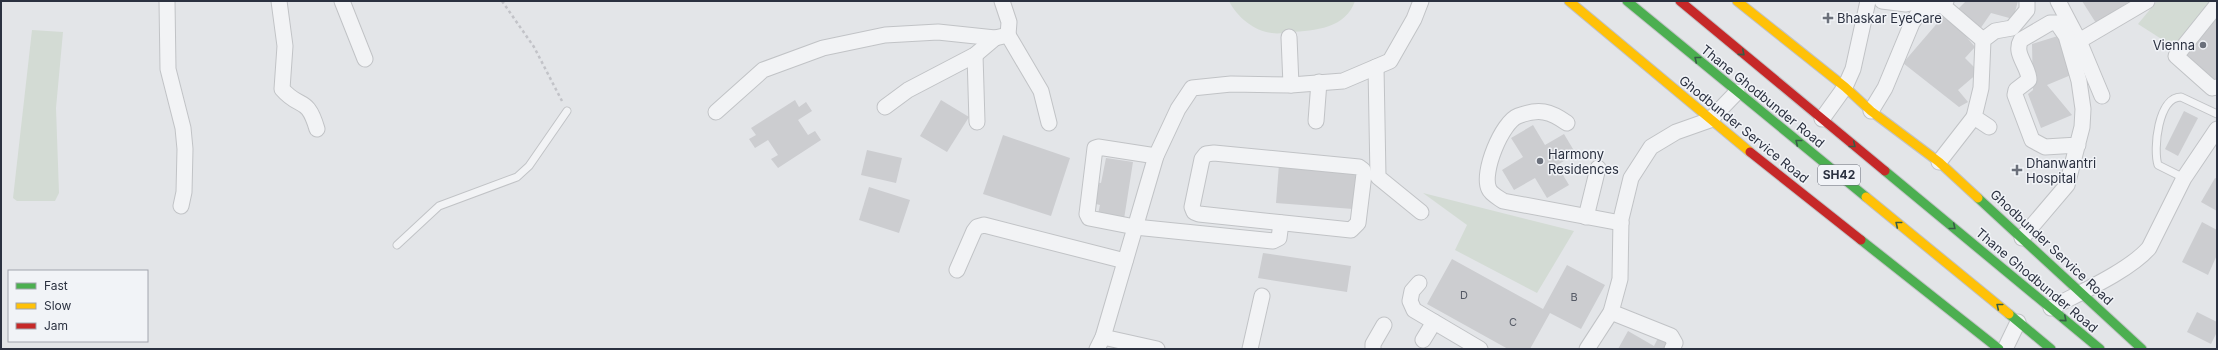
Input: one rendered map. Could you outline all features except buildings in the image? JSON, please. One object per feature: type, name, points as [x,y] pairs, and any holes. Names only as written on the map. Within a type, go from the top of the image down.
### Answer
[{"type":"street","points":[[166,1],[168,69],[183,128],[185,149],[184,192],[181,206]]},
{"type":"street","points":[[279,1],[285,46],[282,89],[288,96],[307,105],[313,113],[318,129]]},
{"type":"street","points":[[342,1],[365,59]]},
{"type":"street","points":[[885,107],[908,90],[975,55],[1002,37],[1010,22],[1002,1]]},
{"type":"street","points":[[1157,349],[1100,343],[1156,156],[1178,109],[1192,88],[1231,84],[1291,85],[1343,81],[1390,61],[1414,19],[1421,1]]},
{"type":"street","name":"Ghodbunder Service Road","points":[[1570,1],[1710,120],[1999,349]]},
{"type":"street","name":"Thane Ghodbunder Road","points":[[1627,1],[2051,349]]},
{"type":"street","name":"Thane Ghodbunder Road","points":[[1680,1],[2100,349]]},
{"type":"street","name":"Ghodbunder Service Road","points":[[1737,1],[1845,87],[1871,111],[1939,162],[2142,349]]},
{"type":"street","points":[[1822,119],[1845,87],[1853,68],[1868,1]]},
{"type":"street","points":[[1882,1],[1906,4],[1921,1]]},
{"type":"street","points":[[1939,162],[1974,117],[1981,88],[1983,40],[1995,30],[2012,28],[2027,10],[2027,1]]},
{"type":"street","points":[[2058,1],[2078,41],[2102,96]]},
{"type":"street","points":[[2078,41],[2147,1]]},
{"type":"street","points":[[1871,111],[1885,88],[1912,23],[1918,14],[1943,2],[1983,40]]},
{"type":"street","points":[[2217,5],[2176,56],[2212,88],[2217,87]]},
{"type":"street","points":[[2022,238],[2067,185],[2078,144],[2082,127],[2083,109],[2079,81],[2062,28],[2057,23],[2050,23],[2021,40],[2018,45],[2018,51],[2029,75],[2029,80],[2016,90],[2015,95],[2032,140],[2045,147],[2078,144]]},
{"type":"street","points":[[716,112],[763,70],[823,48],[885,35],[938,32],[1002,37],[1041,91],[1049,123]]},
{"type":"street","points":[[1290,37],[1291,85]]},
{"type":"street","points":[[975,55],[977,122]]},
{"type":"street","points":[[1376,67],[1378,177],[1421,212]]},
{"type":"street","points":[[1316,121],[1319,82]]},
{"type":"street","points":[[1586,349],[1611,312],[1620,279],[1621,223],[1631,178],[1651,147],[1676,132],[1710,120],[1737,92]]},
{"type":"street","points":[[1567,123],[1551,112],[1543,111],[1517,116],[1509,123],[1490,157],[1487,177],[1489,189],[1503,201],[1621,223]]},
{"type":"street","points":[[1974,117],[1989,127]]},
{"type":"street","points":[[2051,308],[2081,292],[2144,254],[2149,248],[2184,178],[2217,129]]},
{"type":"street","points":[[1156,156],[1098,147],[1093,152],[1087,214],[1089,218],[1135,227],[1273,241],[1279,238],[1281,223]]},
{"type":"street","points":[[1206,154],[1351,166],[1363,170],[1358,223],[1355,228],[1351,230],[1281,223],[1198,214],[1194,212],[1192,207],[1202,160],[1206,154]]},
{"type":"street","points":[[1586,217],[1598,168]]},
{"type":"street","points":[[957,270],[974,232],[978,227],[984,225],[1125,261]]},
{"type":"street","points":[[1419,283],[1412,291],[1410,301],[1414,310],[1480,349]]},
{"type":"street","points":[[1250,349],[1262,296]]},
{"type":"street","points":[[1611,312],[1671,336],[1675,343],[1672,349]]},
{"type":"street","points":[[1423,340],[1434,322]]},
{"type":"street","points":[[2005,349],[2018,322]]},
{"type":"street","points":[[1373,349],[1372,344],[1384,325]]},
{"type":"lane","points":[[2184,178],[2158,165],[2158,124],[2162,116],[2172,99],[2176,97],[2181,97],[2217,114]]},
{"type":"lane","points":[[397,245],[439,206],[517,177],[529,166],[567,111]]},
{"type":"path","points":[[502,1],[534,47],[567,111]]},
{"type":"shaded area","points":[[1229,1],[1355,1],[1351,10],[1345,17],[1328,26],[1309,31],[1276,33],[1265,32],[1241,18]]},
{"type":"shaded area","points":[[2157,1],[2215,1],[2177,49],[2138,24]]},
{"type":"shaded area","points":[[32,30],[63,32],[56,108],[59,193],[55,201],[17,201],[13,198]]},
{"type":"shaded area","points":[[1423,193],[1574,231],[1537,293],[1455,250],[1467,225]]},
{"type":"traffic: fast","points":[[1627,1],[1866,197]]},
{"type":"traffic: fast","points":[[1885,171],[2100,349]]},
{"type":"traffic: fast","points":[[1978,198],[2142,349]]},
{"type":"traffic: fast","points":[[1861,240],[1999,349]]},
{"type":"traffic: fast","points":[[2009,314],[2051,349]]},
{"type":"traffic: slow","points":[[1569,1],[1750,152]]},
{"type":"traffic: slow","points":[[1737,1],[1845,87],[1871,111],[1939,162],[1978,198]]},
{"type":"traffic: slow","points":[[1866,197],[2009,314]]},
{"type":"traffic: jam","points":[[1680,1],[1885,171]]},
{"type":"traffic: jam","points":[[1750,152],[1861,240]]},
{"type":"place","name":"Bhaskar EyeCare","points":[[1828,18]]},
{"type":"place","name":"Vienna","points":[[2203,45]]},
{"type":"place","name":"Harmony Residences","points":[[1540,161]]},
{"type":"place","name":"Dhanwantri Hospital","points":[[2017,170]]}]
